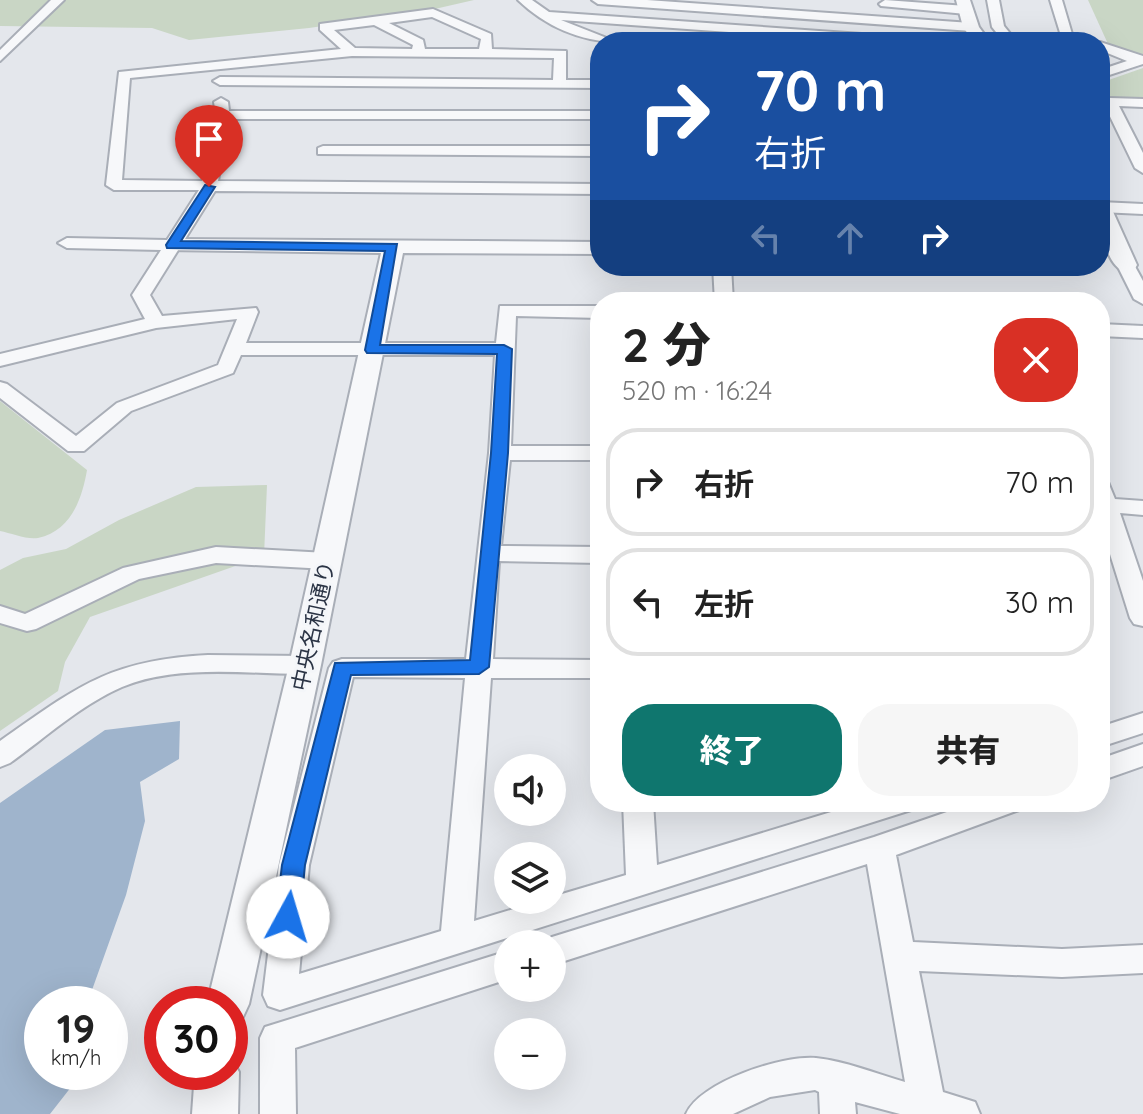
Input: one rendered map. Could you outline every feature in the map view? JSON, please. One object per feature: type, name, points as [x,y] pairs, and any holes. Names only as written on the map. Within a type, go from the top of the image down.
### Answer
[{"type":"street","points":[[0,57],[58,0]]},
{"type":"street","points":[[598,0],[754,6],[971,27]]},
{"type":"street","points":[[993,0],[998,27],[1002,32]]},
{"type":"street","points":[[1056,0],[1065,32]]},
{"type":"street","points":[[531,1],[564,27],[590,35]]},
{"type":"street","points":[[873,3],[965,5],[975,32]]},
{"type":"street","points":[[744,32],[754,6]]},
{"type":"street","points":[[352,52],[324,27],[433,13],[487,37],[485,53]]},
{"type":"street","points":[[546,15],[705,32]]},
{"type":"street","points":[[376,21],[419,43],[418,53]]},
{"type":"street","points":[[297,42],[303,55]]},
{"type":"street","points":[[1110,49],[1141,60]]},
{"type":"street","points":[[559,84],[561,54],[352,52],[124,75],[114,185],[209,187],[323,151],[590,116]]},
{"type":"street","points":[[1110,71],[1141,60]]},
{"type":"street","points":[[156,322],[141,295],[209,187],[223,115],[221,64]]},
{"type":"street","points":[[220,81],[590,84]]},
{"type":"street","points":[[323,151],[346,82]]},
{"type":"street","points":[[1143,103],[1110,102],[1143,168]]},
{"type":"street","points":[[223,115],[323,151],[590,188]]},
{"type":"street","points":[[323,151],[590,151]]},
{"type":"street","points":[[1110,207],[1143,209]]},
{"type":"street","points":[[1110,222],[1134,266],[1143,299]]},
{"type":"street","points":[[67,243],[590,248]]},
{"type":"street","name":"中央名和通り","points":[[232,986],[305,665],[393,247]]},
{"type":"street","points":[[1110,265],[1134,266]]},
{"type":"street","points":[[457,938],[488,553],[500,453],[507,310],[590,312]]},
{"type":"street","points":[[0,360],[156,322],[249,312],[226,369],[124,407],[76,446],[0,388]]},
{"type":"street","points":[[1110,330],[1143,332]]},
{"type":"street","points":[[234,349],[504,349]]},
{"type":"street","points":[[500,453],[590,453]]},
{"type":"street","points":[[1110,501],[1143,508]]},
{"type":"street","points":[[1110,522],[1143,618]]},
{"type":"street","points":[[488,553],[590,555]]},
{"type":"street","points":[[0,614],[27,623],[132,573],[216,555],[327,561]]},
{"type":"street","points":[[0,756],[95,691],[140,672],[166,667],[305,665]]},
{"type":"street","points":[[590,669],[342,668],[294,865],[280,995],[869,812]]},
{"type":"street","points":[[1110,734],[1143,723]]},
{"type":"street","points":[[1110,767],[1143,755]]},
{"type":"street","points":[[638,812],[642,882]]},
{"type":"street","points":[[566,947],[879,848],[981,812]]},
{"type":"street","points":[[879,848],[927,1103]]},
{"type":"street","points":[[899,956],[1062,963],[1143,959]]},
{"type":"street","points":[[278,1114],[277,1038],[494,969]]},
{"type":"street","points":[[704,1114],[724,1099],[769,1081],[815,1074],[837,1096],[927,1103],[962,1114]]},
{"type":"street","points":[[215,1114],[216,1090]]},
{"type":"green space","points":[[0,0],[474,0],[426,11],[309,28],[189,40],[152,28],[0,26]]},
{"type":"green space","points":[[1088,0],[1143,0],[1143,60],[1110,45],[1110,32],[1103,32]]},
{"type":"green space","points":[[1143,68],[1143,99],[1110,97],[1110,80]]},
{"type":"green space","points":[[0,401],[87,470],[82,492],[67,521],[38,538],[0,531]]},
{"type":"green space","points":[[267,485],[264,556],[90,617],[65,662],[58,691],[0,731],[0,570],[23,558],[66,549],[119,520],[196,487]]},
{"type":"water","points":[[180,721],[179,759],[140,782],[145,821],[126,895],[93,986],[24,986],[24,1090],[69,1090],[50,1114],[0,1114],[0,803],[105,730]]},
{"type":"route","points":[[209,187],[172,245],[393,247],[372,350],[504,349],[500,453],[479,667],[342,668],[294,865],[288,917]]}]
